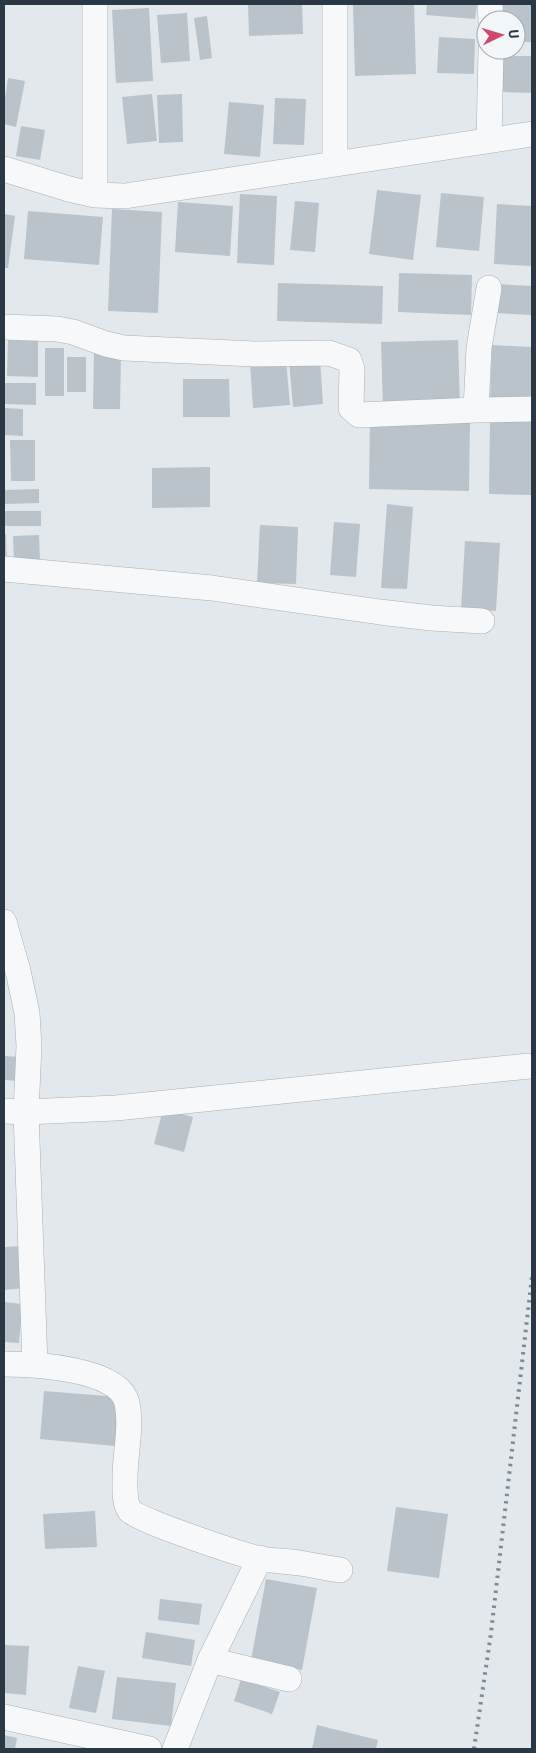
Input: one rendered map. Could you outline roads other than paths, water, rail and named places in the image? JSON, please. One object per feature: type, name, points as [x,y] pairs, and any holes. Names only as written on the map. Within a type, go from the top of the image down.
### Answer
[{"type":"street","points":[[95,4],[95,195]]},
{"type":"street","points":[[335,4],[335,163]]},
{"type":"street","points":[[489,140],[491,60]]},
{"type":"street","points":[[4,169],[52,185],[95,195],[125,196],[532,134]]},
{"type":"street","points":[[476,410],[478,348],[489,288]]},
{"type":"street","points":[[4,327],[56,329],[124,348],[248,354],[329,353],[349,360],[352,369],[351,408],[359,415],[532,409]]},
{"type":"street","points":[[4,569],[212,588],[380,612],[482,621]]},
{"type":"street","points":[[4,922],[18,971],[27,1013],[29,1046],[15,1112],[35,1364]]},
{"type":"street","points":[[15,1112],[116,1108],[529,1066]]},
{"type":"street","points":[[4,1364],[35,1364],[85,1372],[117,1386],[127,1401],[128,1432],[125,1489],[126,1505],[134,1515],[184,1534],[260,1558],[299,1562],[340,1570]]},
{"type":"street","points":[[175,1749],[210,1660],[260,1558]]},
{"type":"street","points":[[210,1660],[289,1679]]},
{"type":"street","points":[[4,1717],[148,1749]]},
{"type":"railway","points":[[474,1749],[491,1633],[532,1276]]}]
